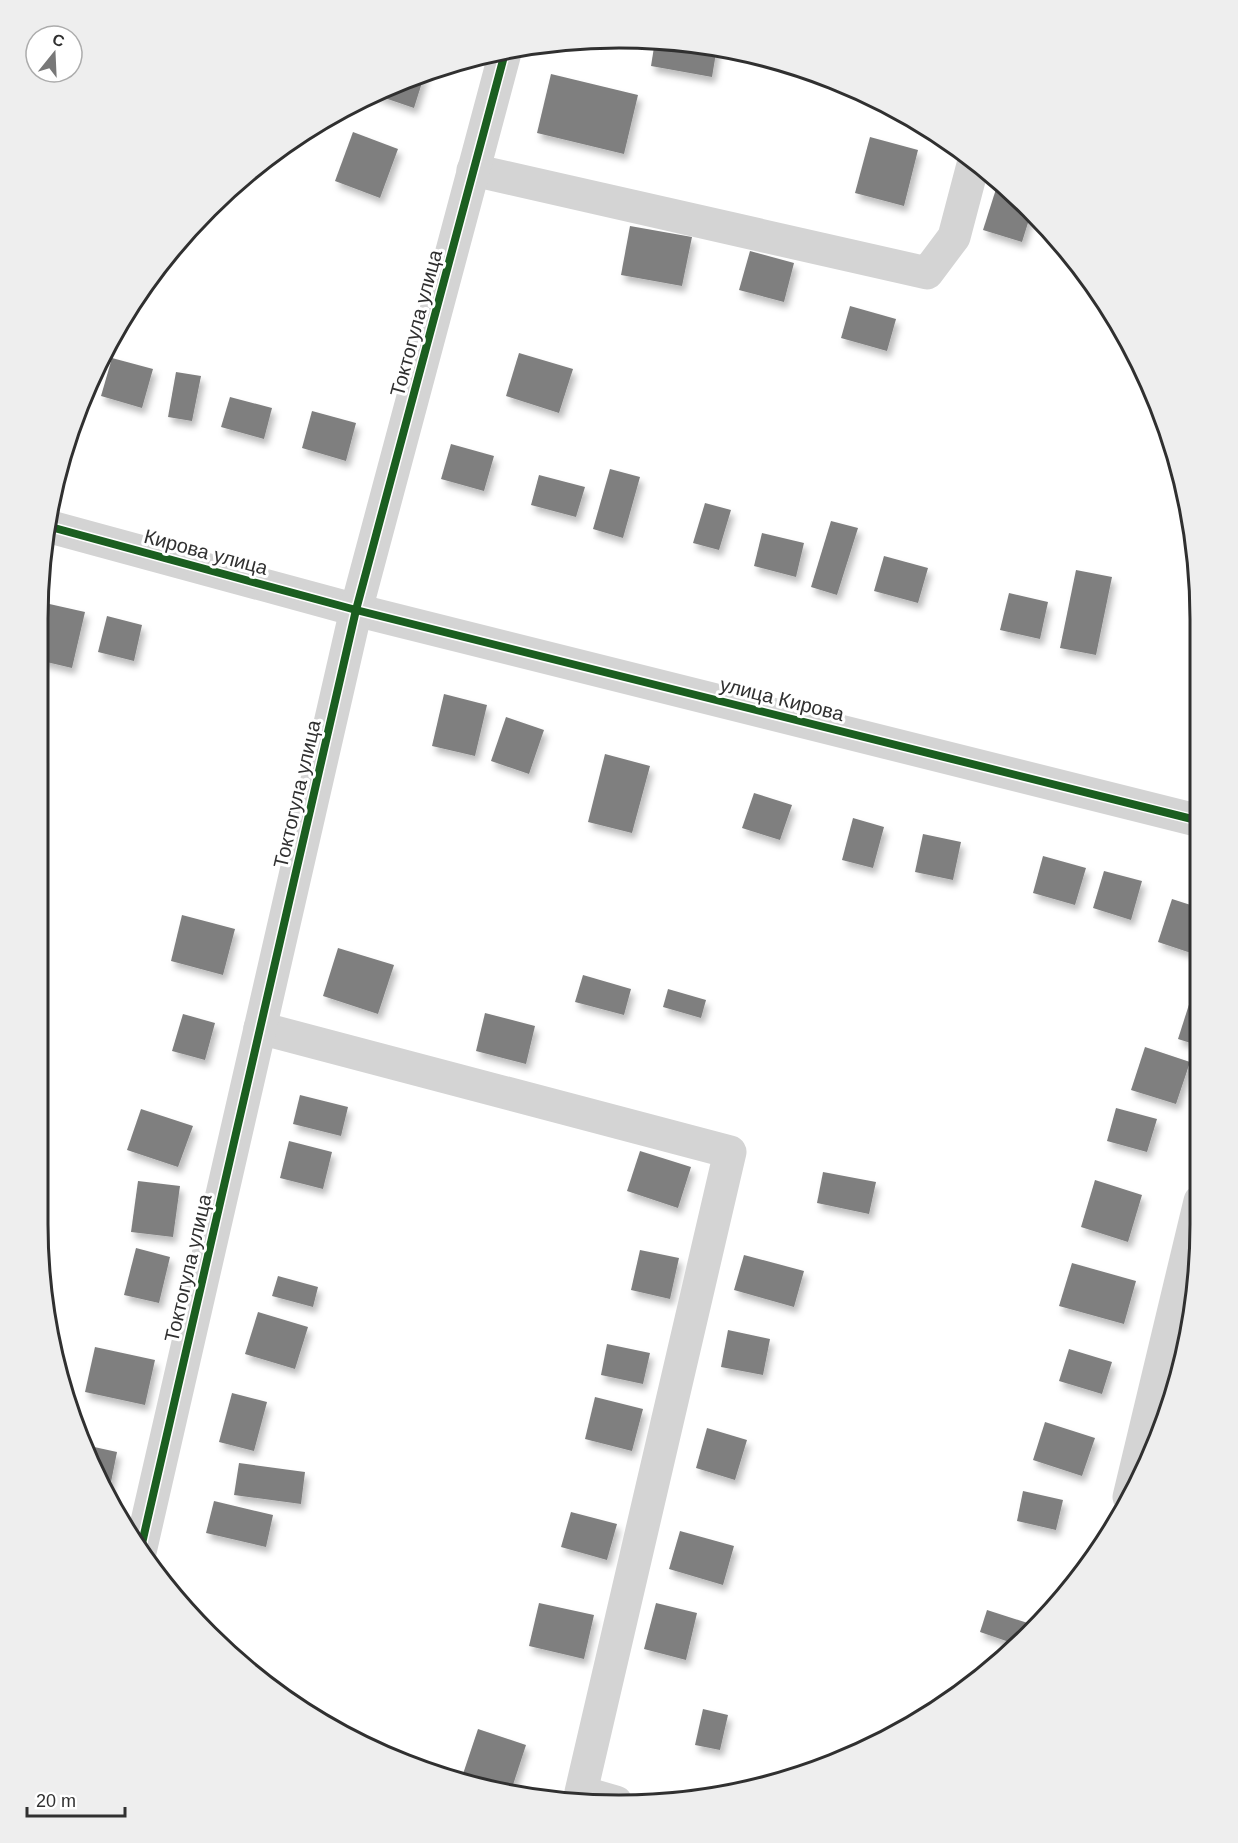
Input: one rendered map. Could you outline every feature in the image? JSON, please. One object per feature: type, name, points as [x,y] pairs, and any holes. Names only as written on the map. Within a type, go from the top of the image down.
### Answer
[{"type":"street","name":"Токтогула улица","points":[[143,1539],[356,610],[503,60]]},
{"type":"street","points":[[473,170],[927,273],[954,237],[972,170]]},
{"type":"street","name":"Кирова улица","points":[[56,528],[356,610]]},
{"type":"street","name":"улица Кирова","points":[[356,610],[1190,818]]},
{"type":"street","points":[[260,1028],[730,1152],[581,1792],[589,1794]]},
{"type":"street","points":[[1137,1465],[1189,1245]]},
{"type":"building","points":[[654,49],[715,57],[712,77],[651,66]]},
{"type":"building","points":[[551,74],[638,95],[624,154],[537,133]]},
{"type":"building","points":[[422,83],[414,108],[385,98]]},
{"type":"building","points":[[353,132],[398,149],[380,198],[335,181]]},
{"type":"building","points":[[870,137],[918,150],[904,206],[855,193]]},
{"type":"building","points":[[996,190],[1029,221],[1022,242],[983,230]]},
{"type":"building","points":[[630,226],[692,237],[682,286],[621,275]]},
{"type":"building","points":[[750,251],[794,263],[784,302],[739,290]]},
{"type":"building","points":[[850,306],[896,319],[887,351],[841,338]]},
{"type":"building","points":[[519,353],[573,369],[559,413],[506,396]]},
{"type":"building","points":[[112,358],[153,369],[142,408],[101,396]]},
{"type":"building","points":[[176,372],[201,376],[192,421],[168,417]]},
{"type":"building","points":[[230,397],[272,408],[264,439],[221,427]]},
{"type":"building","points":[[312,411],[356,423],[346,461],[302,448]]},
{"type":"building","points":[[451,444],[494,456],[484,491],[441,479]]},
{"type":"building","points":[[610,469],[640,477],[623,538],[593,529]]},
{"type":"building","points":[[539,475],[585,487],[576,517],[531,505]]},
{"type":"building","points":[[705,503],[731,510],[719,550],[693,543]]},
{"type":"building","points":[[831,521],[858,528],[837,595],[811,587]]},
{"type":"building","points":[[762,533],[804,543],[796,577],[754,566]]},
{"type":"building","points":[[884,556],[928,568],[918,603],[874,591]]},
{"type":"building","points":[[1076,570],[1112,577],[1096,655],[1060,648]]},
{"type":"building","points":[[1009,593],[1048,602],[1040,639],[1000,630]]},
{"type":"building","points":[[48,604],[85,612],[72,668],[48,662]]},
{"type":"building","points":[[107,616],[142,625],[134,661],[98,652]]},
{"type":"building","points":[[444,694],[487,705],[475,756],[432,746]]},
{"type":"building","points":[[506,717],[544,730],[529,774],[491,761]]},
{"type":"building","points":[[605,754],[650,766],[632,833],[588,822]]},
{"type":"building","points":[[754,793],[792,805],[780,840],[742,828]]},
{"type":"building","points":[[853,818],[884,827],[873,868],[842,860]]},
{"type":"building","points":[[923,834],[961,842],[953,880],[915,872]]},
{"type":"building","points":[[1043,856],[1086,868],[1075,905],[1033,893]]},
{"type":"building","points":[[1104,871],[1142,881],[1131,920],[1093,908]]},
{"type":"building","points":[[1172,899],[1190,905],[1190,953],[1158,942]]},
{"type":"building","points":[[182,915],[235,929],[223,975],[171,961]]},
{"type":"building","points":[[338,948],[394,965],[378,1014],[323,996]]},
{"type":"building","points":[[583,975],[631,989],[624,1015],[575,1002]]},
{"type":"building","points":[[668,989],[706,1000],[701,1018],[663,1007]]},
{"type":"building","points":[[1190,1001],[1190,1043],[1178,1039]]},
{"type":"building","points":[[485,1013],[535,1026],[526,1064],[476,1051]]},
{"type":"building","points":[[183,1014],[215,1023],[205,1060],[172,1051]]},
{"type":"building","points":[[1145,1047],[1190,1062],[1176,1104],[1131,1090]]},
{"type":"building","points":[[300,1095],[348,1107],[341,1136],[293,1124]]},
{"type":"building","points":[[1116,1108],[1157,1119],[1147,1152],[1107,1141]]},
{"type":"building","points":[[141,1109],[193,1126],[178,1167],[127,1150]]},
{"type":"building","points":[[289,1141],[332,1152],[323,1189],[280,1178]]},
{"type":"building","points":[[640,1151],[691,1167],[678,1208],[627,1191]]},
{"type":"building","points":[[823,1172],[876,1182],[869,1214],[817,1203]]},
{"type":"building","points":[[1095,1180],[1142,1195],[1128,1242],[1081,1227]]},
{"type":"building","points":[[138,1181],[180,1186],[173,1237],[131,1232]]},
{"type":"building","points":[[136,1248],[170,1257],[159,1303],[124,1295]]},
{"type":"building","points":[[640,1250],[679,1258],[670,1299],[631,1290]]},
{"type":"building","points":[[744,1255],[804,1271],[794,1307],[734,1290]]},
{"type":"building","points":[[1072,1263],[1136,1281],[1124,1324],[1059,1306]]},
{"type":"building","points":[[278,1276],[318,1287],[313,1307],[272,1296]]},
{"type":"building","points":[[258,1312],[308,1327],[295,1369],[245,1354]]},
{"type":"building","points":[[728,1330],[770,1339],[763,1375],[721,1367]]},
{"type":"building","points":[[607,1344],[650,1353],[643,1384],[601,1375]]},
{"type":"building","points":[[95,1347],[155,1360],[145,1405],[85,1392]]},
{"type":"building","points":[[1069,1349],[1112,1362],[1102,1394],[1059,1381]]},
{"type":"building","points":[[232,1393],[267,1402],[254,1451],[219,1442]]},
{"type":"building","points":[[595,1397],[643,1409],[632,1451],[585,1439]]},
{"type":"building","points":[[1045,1422],[1095,1438],[1082,1476],[1033,1460]]},
{"type":"building","points":[[707,1428],[747,1440],[735,1480],[696,1468]]},
{"type":"building","points":[[93,1447],[117,1452],[111,1484]]},
{"type":"building","points":[[239,1463],[305,1472],[301,1504],[234,1495]]},
{"type":"building","points":[[1023,1491],[1063,1500],[1056,1530],[1017,1521]]},
{"type":"building","points":[[214,1501],[273,1515],[266,1547],[206,1533]]},
{"type":"building","points":[[571,1512],[617,1524],[607,1560],[561,1547]]},
{"type":"building","points":[[680,1531],[734,1546],[723,1585],[669,1569]]},
{"type":"building","points":[[539,1603],[594,1615],[584,1659],[529,1646]]},
{"type":"building","points":[[656,1603],[697,1613],[686,1660],[644,1649]]},
{"type":"building","points":[[987,1610],[1028,1623],[1008,1642],[980,1632]]},
{"type":"building","points":[[703,1709],[728,1715],[720,1750],[695,1745]]},
{"type":"building","points":[[478,1729],[526,1745],[513,1785],[463,1774]]},
{"type":"cycle path","points":[[143,1539],[356,610],[503,60]]},
{"type":"cycle path","points":[[56,528],[356,610],[1190,818]]}]
